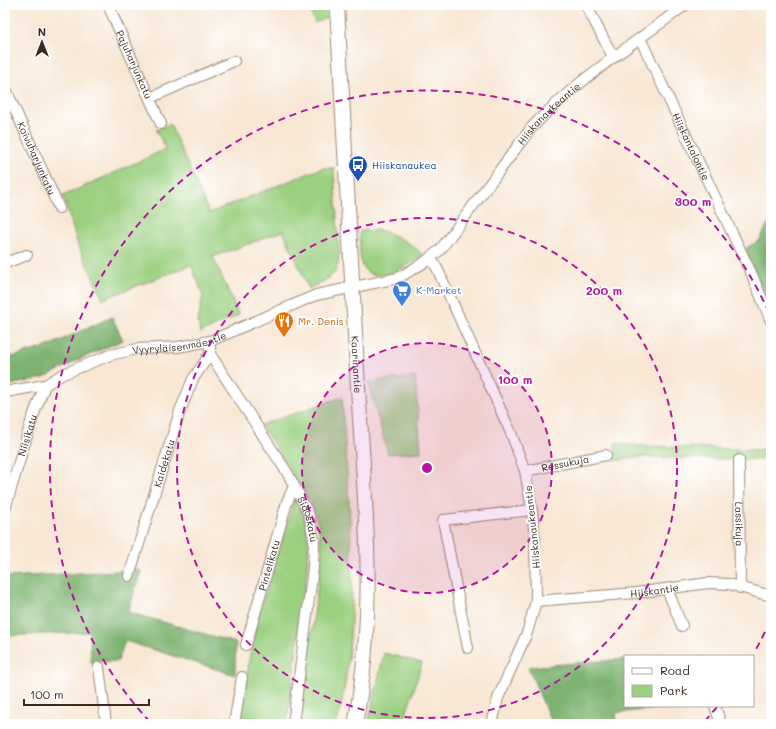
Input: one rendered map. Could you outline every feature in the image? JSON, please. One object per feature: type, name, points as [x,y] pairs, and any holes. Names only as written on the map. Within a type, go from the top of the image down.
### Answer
[{"type":"main road","name":"Kaarinantie","points":[[337,5],[367,526],[368,595],[364,669],[355,724]]},
{"type":"street","name":"Pajuharjunkatu","points":[[108,5],[161,124]]},
{"type":"street","points":[[586,5],[613,57]]},
{"type":"street","name":"Hiiskanaukeantie","points":[[353,288],[398,278],[425,262],[440,250],[532,127],[575,86],[685,5]]},
{"type":"street","name":"Hiiskantalontie","points":[[640,38],[752,275],[771,321]]},
{"type":"street","points":[[150,98],[234,61]]},
{"type":"street","name":"Koivuharjunkatu","points":[[5,87],[60,208]]},
{"type":"street","name":"Hiiskanaukeantie","points":[[440,250],[430,258],[437,268],[512,433],[525,471],[532,510],[535,539],[536,601],[527,633],[498,698],[492,724]]},
{"type":"street","points":[[5,263],[27,255]]},
{"type":"street","name":"Vyyryläisenmäentie","points":[[5,392],[44,385],[63,374],[110,355],[138,350],[178,347],[210,341],[316,295],[353,288]]},
{"type":"street","points":[[210,341],[210,354]]},
{"type":"street","name":"Sidoskatu","points":[[210,354],[288,474],[309,514],[312,527],[314,554],[293,724]]},
{"type":"street","name":"Kaidekatu","points":[[128,576],[180,411],[193,379],[210,354]]},
{"type":"street","name":"Niisikatu","points":[[5,509],[32,419],[44,385]]},
{"type":"street","name":"Ressukuja","points":[[525,471],[606,455]]},
{"type":"street","name":"Lassikuja","points":[[739,460],[740,588]]},
{"type":"street","name":"Pintelikatu","points":[[246,645],[287,502],[294,486]]},
{"type":"street","points":[[468,648],[443,520],[532,510]]},
{"type":"street","name":"Hiiskantie","points":[[536,601],[636,593],[718,583],[771,596]]},
{"type":"street","points":[[667,589],[682,626]]},
{"type":"street","points":[[99,667],[106,724]]},
{"type":"street","points":[[234,724],[242,678]]},
{"type":"street","points":[[715,707],[721,724]]},
{"type":"green space","points":[[308,5],[330,5],[331,16],[315,23]]},
{"type":"green space","points":[[170,124],[209,213],[322,168],[334,168],[339,261],[332,276],[309,289],[283,231],[213,257],[239,315],[200,333],[198,321],[203,295],[191,265],[103,299],[78,245],[63,196],[166,149],[156,130]]},
{"type":"green space","points":[[771,222],[771,309],[745,249],[760,240],[767,225]]},
{"type":"green space","points":[[378,230],[390,233],[407,242],[418,250],[422,256],[399,270],[389,273],[380,275],[372,274],[365,270],[361,262],[360,231]]},
{"type":"green space","points":[[112,317],[123,340],[82,358],[44,378],[5,386],[5,359],[46,347]]},
{"type":"green space","points":[[415,377],[421,452],[388,454],[368,382]]},
{"type":"green space","points":[[342,397],[352,561],[350,644],[345,684],[337,724],[300,724],[322,552],[318,524],[311,502],[261,425]]},
{"type":"green space","points":[[615,443],[642,446],[771,450],[771,460],[637,457],[615,461]]},
{"type":"green space","points":[[294,500],[299,505],[304,517],[309,542],[307,570],[287,724],[241,724],[249,657],[255,629]]},
{"type":"green space","points":[[126,566],[141,571],[128,612],[236,643],[235,675],[125,641],[118,661],[91,662],[90,632],[5,636],[5,577],[119,571]]},
{"type":"green space","points":[[384,653],[422,663],[403,724],[368,724]]},
{"type":"green space","points":[[624,659],[624,707],[673,707],[616,713],[617,724],[552,724],[528,667]]},
{"type":"place","name":"Hiiskanaukea","points":[[358,182]]},
{"type":"place","name":"K-Market","points":[[402,307]]},
{"type":"place","name":"Mr. Denis","points":[[284,338]]}]
